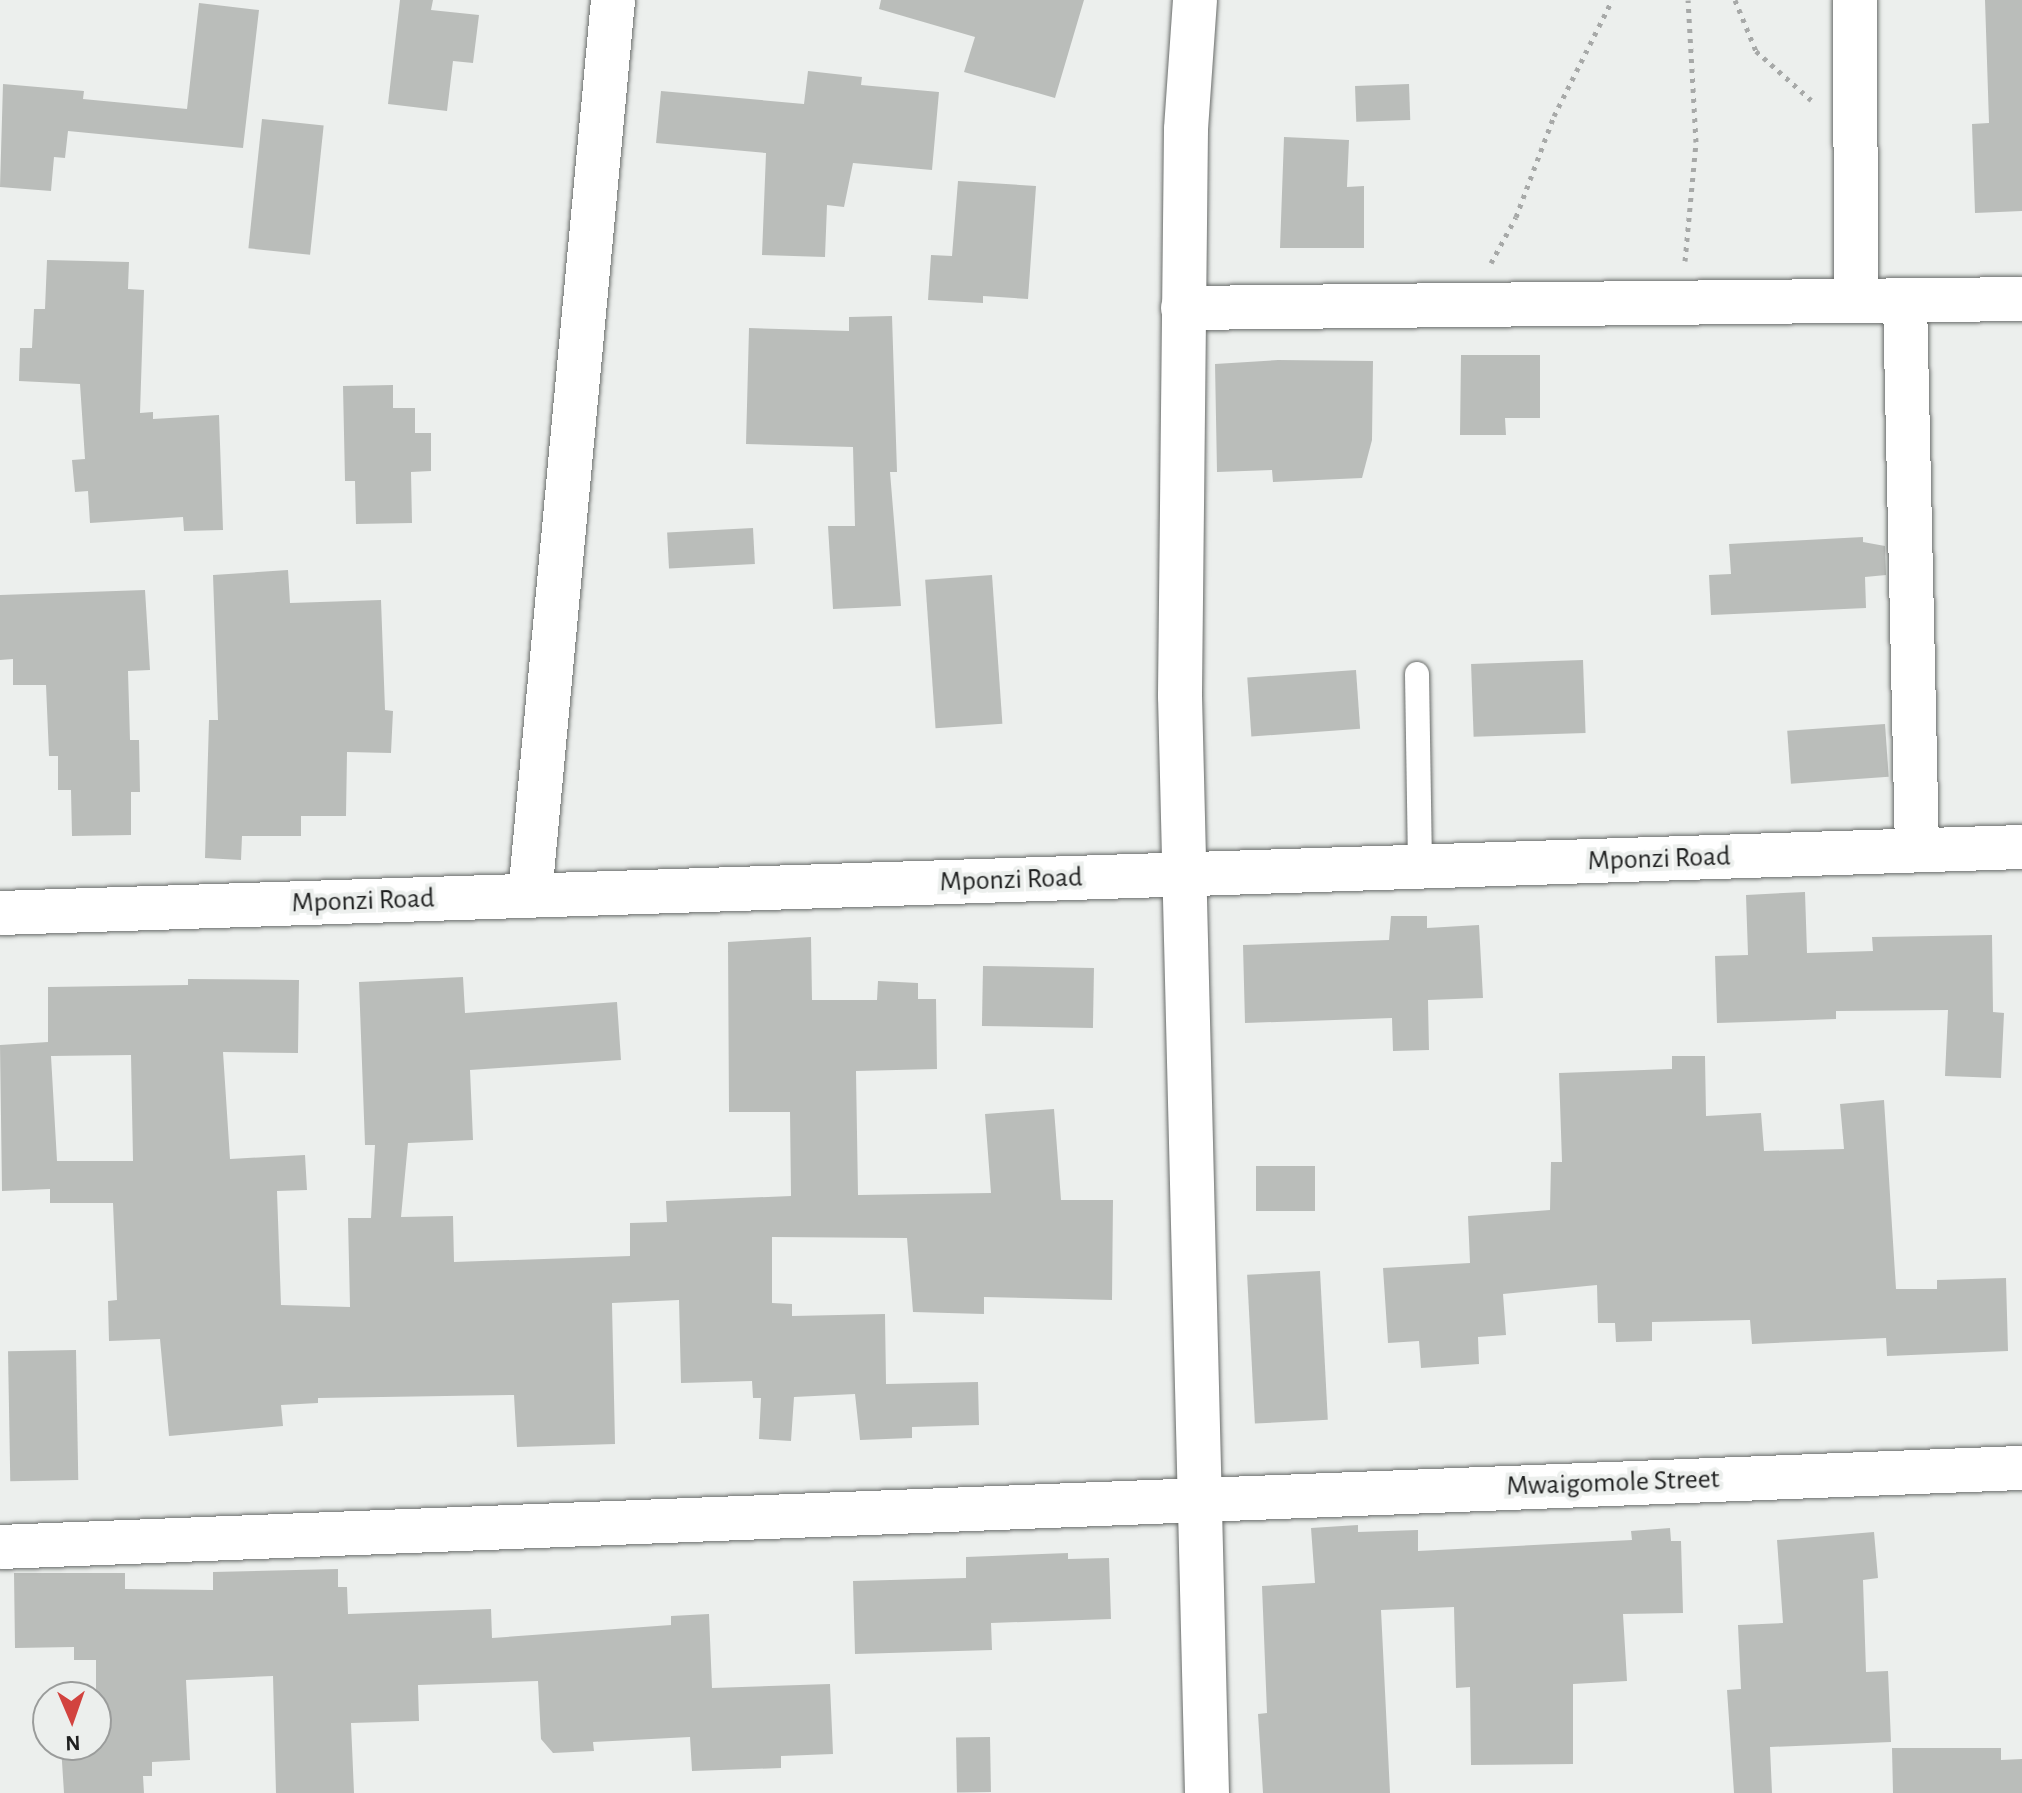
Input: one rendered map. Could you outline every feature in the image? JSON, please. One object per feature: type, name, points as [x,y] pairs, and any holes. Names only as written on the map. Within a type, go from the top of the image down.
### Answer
[{"type":"street","points":[[530,895],[613,0]]},
{"type":"street","points":[[1195,0],[1183,308],[1183,874],[1204,1499],[1207,1793]]},
{"type":"street","points":[[1855,0],[1856,300]]},
{"type":"street","points":[[1183,308],[2022,299]]},
{"type":"street","points":[[1905,300],[1917,850]]},
{"type":"street","name":"Mponzi Road","points":[[0,913],[2022,847]]},
{"type":"street","name":"Mwaigomole Street","points":[[0,1547],[2022,1468]]},
{"type":"lane","points":[[1417,674],[1420,866]]},
{"type":"path","points":[[1447,305],[1493,261],[1516,217],[1554,116],[1612,0]]},
{"type":"path","points":[[1685,302],[1686,234],[1696,142],[1688,0]]},
{"type":"path","points":[[1735,0],[1766,62],[1855,136]]},
{"type":"building","points":[[400,0],[433,0],[431,10],[479,15],[473,63],[453,61],[447,111],[388,104]]},
{"type":"building","points":[[881,0],[1084,0],[1055,98],[964,72],[975,37],[879,9]]},
{"type":"building","points":[[1985,0],[2022,0],[2022,211],[1975,213],[1972,124],[1989,123]]},
{"type":"building","points":[[199,3],[259,10],[243,148],[68,131],[65,158],[54,157],[51,191],[0,187],[3,84],[84,91],[83,99],[187,109]]},
{"type":"building","points":[[808,71],[862,77],[861,85],[939,92],[932,170],[853,163],[844,207],[827,205],[825,257],[762,255],[766,153],[656,143],[661,91],[804,104]]},
{"type":"building","points":[[1409,84],[1410,120],[1356,122],[1355,86]]},
{"type":"building","points":[[262,119],[324,125],[310,255],[248,248]]},
{"type":"building","points":[[1284,137],[1349,140],[1347,187],[1364,186],[1364,248],[1280,248]]},
{"type":"building","points":[[958,181],[1036,186],[1028,299],[983,296],[983,303],[928,300],[931,255],[952,256]]},
{"type":"building","points":[[47,260],[129,262],[128,289],[144,290],[140,413],[153,412],[153,419],[219,415],[223,530],[184,531],[183,517],[90,523],[88,491],[75,492],[72,460],[85,459],[80,384],[19,381],[20,348],[32,348],[34,309],[45,309]]},
{"type":"building","points":[[892,316],[897,472],[890,472],[901,606],[833,609],[828,526],[855,526],[853,447],[746,444],[749,328],[849,331],[849,317]]},
{"type":"building","points":[[1461,355],[1540,355],[1540,418],[1505,418],[1506,435],[1460,435]]},
{"type":"building","points":[[1278,360],[1373,361],[1372,440],[1362,478],[1273,482],[1272,470],[1217,472],[1215,364]]},
{"type":"building","points":[[393,385],[393,408],[415,408],[415,433],[431,433],[431,471],[411,472],[412,523],[356,524],[355,481],[345,481],[343,386]]},
{"type":"building","points":[[753,528],[755,564],[669,568],[667,533]]},
{"type":"building","points":[[1863,537],[1863,542],[1885,546],[1886,575],[1865,577],[1866,608],[1711,615],[1709,575],[1731,574],[1729,544]]},
{"type":"building","points":[[288,570],[290,603],[381,600],[385,710],[393,711],[391,753],[347,752],[346,816],[301,816],[301,836],[242,836],[241,860],[205,858],[209,720],[218,720],[213,575]]},
{"type":"building","points":[[992,575],[1002,724],[936,728],[925,580]]},
{"type":"building","points":[[145,590],[150,670],[128,671],[130,740],[139,740],[140,792],[131,792],[131,835],[72,836],[71,790],[58,790],[58,756],[49,756],[46,685],[13,685],[13,659],[0,660],[0,595]]},
{"type":"building","points":[[1583,660],[1586,733],[1474,737],[1471,664]]},
{"type":"building","points":[[1356,670],[1360,729],[1251,736],[1247,678]]},
{"type":"building","points":[[1885,724],[1889,777],[1791,784],[1787,731]]},
{"type":"building","points":[[1805,892],[1807,953],[1873,951],[1872,937],[1992,935],[1993,1012],[2004,1013],[2001,1078],[1945,1076],[1948,1010],[1836,1011],[1836,1019],[1717,1023],[1715,956],[1748,955],[1746,895]]},
{"type":"building","points":[[1391,916],[1427,916],[1427,928],[1479,925],[1483,998],[1428,1000],[1429,1050],[1393,1051],[1392,1018],[1245,1023],[1243,945],[1389,940]]},
{"type":"building","points":[[811,937],[812,1000],[877,1000],[878,981],[918,983],[918,999],[936,999],[937,1069],[856,1071],[858,1195],[991,1193],[985,1114],[1054,1109],[1061,1200],[1113,1200],[1112,1300],[984,1297],[984,1314],[913,1312],[907,1238],[772,1237],[772,1303],[792,1304],[792,1316],[885,1314],[886,1384],[978,1382],[979,1425],[912,1427],[912,1438],[860,1440],[855,1394],[794,1397],[791,1441],[759,1439],[761,1398],[753,1398],[752,1381],[681,1383],[679,1300],[612,1303],[615,1444],[517,1447],[514,1395],[318,1398],[318,1403],[281,1405],[283,1426],[169,1436],[160,1339],[109,1341],[108,1301],[117,1300],[113,1203],[50,1203],[50,1189],[2,1191],[0,1045],[48,1042],[48,987],[188,985],[188,979],[299,980],[298,1053],[223,1052],[230,1159],[305,1155],[307,1190],[277,1191],[281,1305],[350,1307],[348,1218],[371,1218],[375,1145],[365,1145],[359,982],[463,977],[465,1013],[617,1002],[621,1060],[470,1070],[473,1140],[408,1143],[401,1217],[453,1216],[454,1262],[630,1256],[630,1223],[667,1222],[666,1201],[791,1196],[790,1112],[729,1112],[728,942]],"holes":[[[131,1055],[133,1161],[57,1161],[51,1056]]]},
{"type":"building","points":[[983,966],[1094,968],[1093,1028],[982,1026]]},
{"type":"building","points":[[1672,1056],[1705,1056],[1706,1116],[1761,1113],[1764,1151],[1844,1149],[1840,1104],[1884,1100],[1896,1289],[1937,1289],[1937,1280],[2006,1278],[2008,1351],[1887,1356],[1886,1338],[1752,1344],[1750,1320],[1652,1322],[1652,1341],[1616,1342],[1615,1323],[1598,1323],[1597,1285],[1503,1294],[1506,1335],[1478,1337],[1479,1364],[1421,1368],[1419,1341],[1388,1343],[1383,1268],[1470,1263],[1468,1216],[1550,1210],[1551,1162],[1562,1162],[1559,1073],[1672,1069]]},
{"type":"building","points":[[1256,1166],[1315,1166],[1315,1211],[1256,1211]]},
{"type":"building","points":[[1320,1271],[1328,1420],[1255,1424],[1247,1275]]},
{"type":"building","points":[[76,1350],[78,1480],[10,1481],[8,1351]]},
{"type":"building","points":[[1358,1525],[1358,1532],[1418,1530],[1418,1551],[1632,1540],[1631,1531],[1670,1528],[1671,1541],[1681,1541],[1683,1613],[1623,1614],[1627,1681],[1573,1684],[1573,1764],[1471,1765],[1470,1687],[1456,1688],[1454,1607],[1381,1610],[1390,1793],[1263,1793],[1258,1714],[1267,1713],[1262,1586],[1315,1583],[1311,1528]]},
{"type":"building","points":[[1874,1532],[1878,1578],[1863,1580],[1866,1672],[1888,1671],[1891,1742],[1770,1747],[1772,1793],[1734,1793],[1727,1690],[1741,1689],[1738,1625],[1783,1623],[1777,1540]]},
{"type":"building","points":[[1068,1553],[1068,1559],[1109,1558],[1111,1619],[991,1623],[992,1650],[855,1654],[853,1581],[966,1578],[966,1557]]},
{"type":"building","points":[[338,1569],[338,1587],[347,1587],[348,1614],[491,1609],[492,1638],[671,1625],[671,1616],[709,1614],[712,1688],[830,1684],[833,1754],[781,1756],[781,1768],[692,1771],[690,1737],[593,1742],[594,1751],[553,1753],[541,1739],[538,1681],[418,1685],[419,1721],[351,1723],[354,1793],[276,1793],[273,1676],[186,1680],[190,1760],[152,1762],[152,1776],[143,1776],[144,1793],[64,1793],[62,1761],[112,1761],[112,1681],[96,1681],[96,1660],[74,1660],[74,1647],[15,1648],[14,1573],[125,1573],[125,1589],[213,1590],[213,1572]]},
{"type":"building","points":[[990,1737],[991,1792],[957,1793],[956,1738]]},
{"type":"building","points":[[1892,1748],[2001,1748],[2001,1760],[2022,1759],[2022,1793],[1893,1793]]}]
